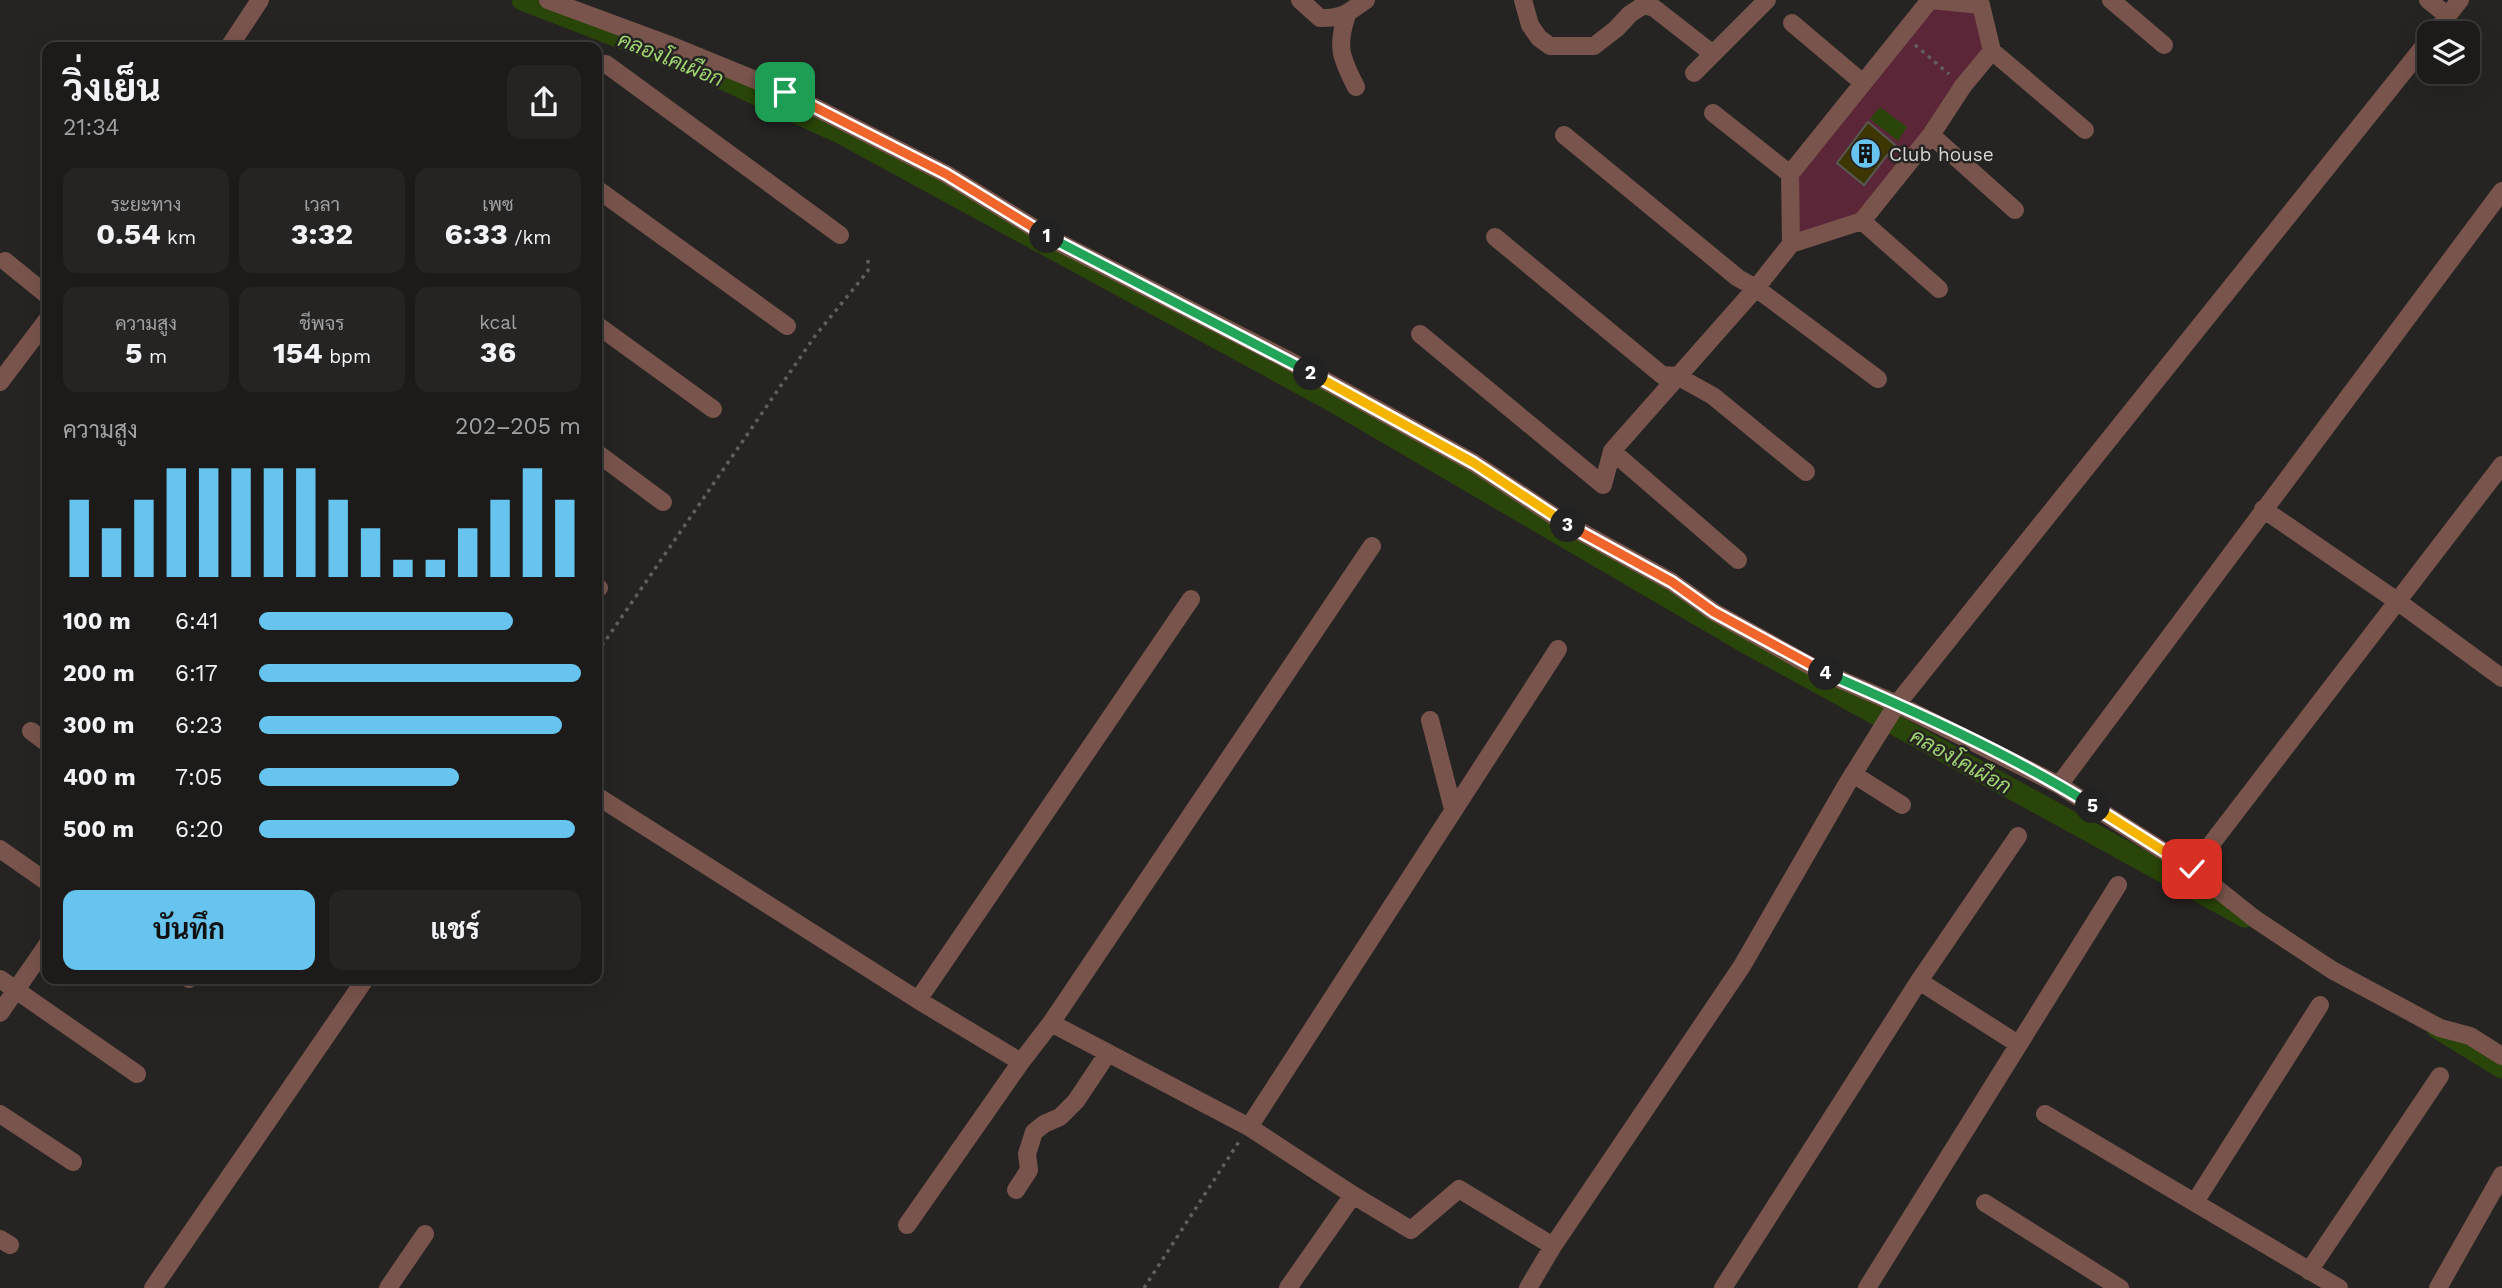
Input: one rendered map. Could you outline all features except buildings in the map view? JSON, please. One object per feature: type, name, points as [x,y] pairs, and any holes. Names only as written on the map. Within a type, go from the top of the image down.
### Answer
[{"type":"street","points":[[232,42],[260,0]]},
{"type":"street","points":[[548,0],[675,47],[785,92],[946,174],[1052,239],[1286,359],[1474,463],[1563,522],[1672,582],[1714,612],[1818,670],[2059,785],[2192,869],[2255,919],[2332,970],[2440,1028],[2470,1036],[2502,1056]]},
{"type":"street","points":[[1300,0],[1321,18],[1347,15],[1366,0]]},
{"type":"street","points":[[1523,0],[1530,25],[1539,38],[1550,46],[1594,46],[1616,29],[1630,13],[1644,5],[1654,8],[1713,54]]},
{"type":"street","points":[[1694,73],[1767,0]]},
{"type":"street","points":[[1791,244],[1790,174],[1930,0],[1983,2],[1992,51],[2085,130]]},
{"type":"street","points":[[2111,0],[2164,45]]},
{"type":"street","points":[[2428,0],[2448,16]]},
{"type":"street","points":[[2444,21],[2460,0]]},
{"type":"street","points":[[1347,15],[1341,32],[1340,50],[1356,87]]},
{"type":"street","points":[[1792,23],[1863,83]]},
{"type":"street","points":[[1420,334],[1603,485],[1612,451],[1756,288],[1791,244],[1862,221],[1931,135],[1963,86],[1992,51]]},
{"type":"street","points":[[1528,1288],[1553,1246],[1742,967],[1853,774],[1895,707],[2417,55]]},
{"type":"street","points":[[602,64],[606,64],[841,235]]},
{"type":"street","points":[[1713,113],[1790,174]]},
{"type":"street","points":[[1564,135],[1738,278],[1756,288],[1878,379]]},
{"type":"street","points":[[1931,135],[2015,210]]},
{"type":"street","points":[[2059,785],[2502,191]]},
{"type":"street","points":[[602,193],[787,326]]},
{"type":"street","points":[[1862,221],[1940,289]]},
{"type":"street","points":[[1495,237],[1662,375],[1677,376],[1713,396],[1806,472]]},
{"type":"street","points":[[5,261],[42,291]]},
{"type":"street","points":[[0,382],[42,327]]},
{"type":"street","points":[[602,329],[713,409]]},
{"type":"street","points":[[1612,451],[1738,560]]},
{"type":"street","points":[[602,457],[663,502]]},
{"type":"street","points":[[2192,869],[2502,464]]},
{"type":"street","points":[[2263,509],[2397,601],[2502,678]]},
{"type":"street","points":[[907,1225],[1051,1023],[1372,546]]},
{"type":"street","points":[[918,1000],[1191,599]]},
{"type":"street","points":[[1249,1127],[1558,649]]},
{"type":"street","points":[[1430,720],[1453,809]]},
{"type":"street","points":[[30,731],[42,739]]},
{"type":"street","points":[[1853,774],[1902,805]]},
{"type":"street","points":[[602,799],[918,1000],[1021,1062]]},
{"type":"street","points":[[1723,1288],[1919,981],[2018,836]]},
{"type":"street","points":[[0,849],[42,878]]},
{"type":"street","points":[[1867,1288],[2118,885]]},
{"type":"street","points":[[0,1013],[42,952]]},
{"type":"street","points":[[0,979],[137,1074]]},
{"type":"street","points":[[1919,981],[2018,1044]]},
{"type":"street","points":[[153,1288],[362,984]]},
{"type":"street","points":[[2195,1202],[2320,1005]]},
{"type":"street","points":[[1051,1023],[1249,1127],[1411,1230],[1458,1189],[1553,1246]]},
{"type":"street","points":[[1016,1190],[1029,1170],[1027,1154],[1034,1132],[1060,1117],[1076,1101],[1108,1053]]},
{"type":"street","points":[[2309,1271],[2440,1076]]},
{"type":"street","points":[[0,1114],[73,1162]]},
{"type":"street","points":[[2045,1114],[2339,1288]]},
{"type":"street","points":[[2438,1288],[2502,1175]]},
{"type":"street","points":[[1288,1288],[1353,1195]]},
{"type":"street","points":[[1985,1203],[2120,1288]]},
{"type":"street","points":[[388,1288],[425,1234]]},
{"type":"path","points":[[1902,34],[1963,86]]},
{"type":"path","points":[[602,646],[815,336],[868,271],[868,260]]},
{"type":"path","points":[[1144,1288],[1249,1127]]},
{"type":"shaded area","points":[[1930,0],[1981,5],[1992,51],[1862,221],[1791,244],[1790,174]]},
{"type":"shaded area","points":[[1880,107],[1907,127],[1898,141],[1870,119]]},
{"type":"waterway","name":"คลองโคเผือก","points":[[522,0],[698,68],[842,134],[1330,400],[1744,642],[2245,917]]},
{"type":"waterway","name":"คลองโคเผือก","points":[[2437,1028],[2502,1068]]},
{"type":"place","name":"Club house","points":[[1866,154]]},
{"type":"route","points":[[785,92],[946,174],[1101,266],[1286,359],[1474,463],[1563,522],[1672,582],[1714,612],[1818,670],[1897,704],[2059,785],[2192,869]]}]
